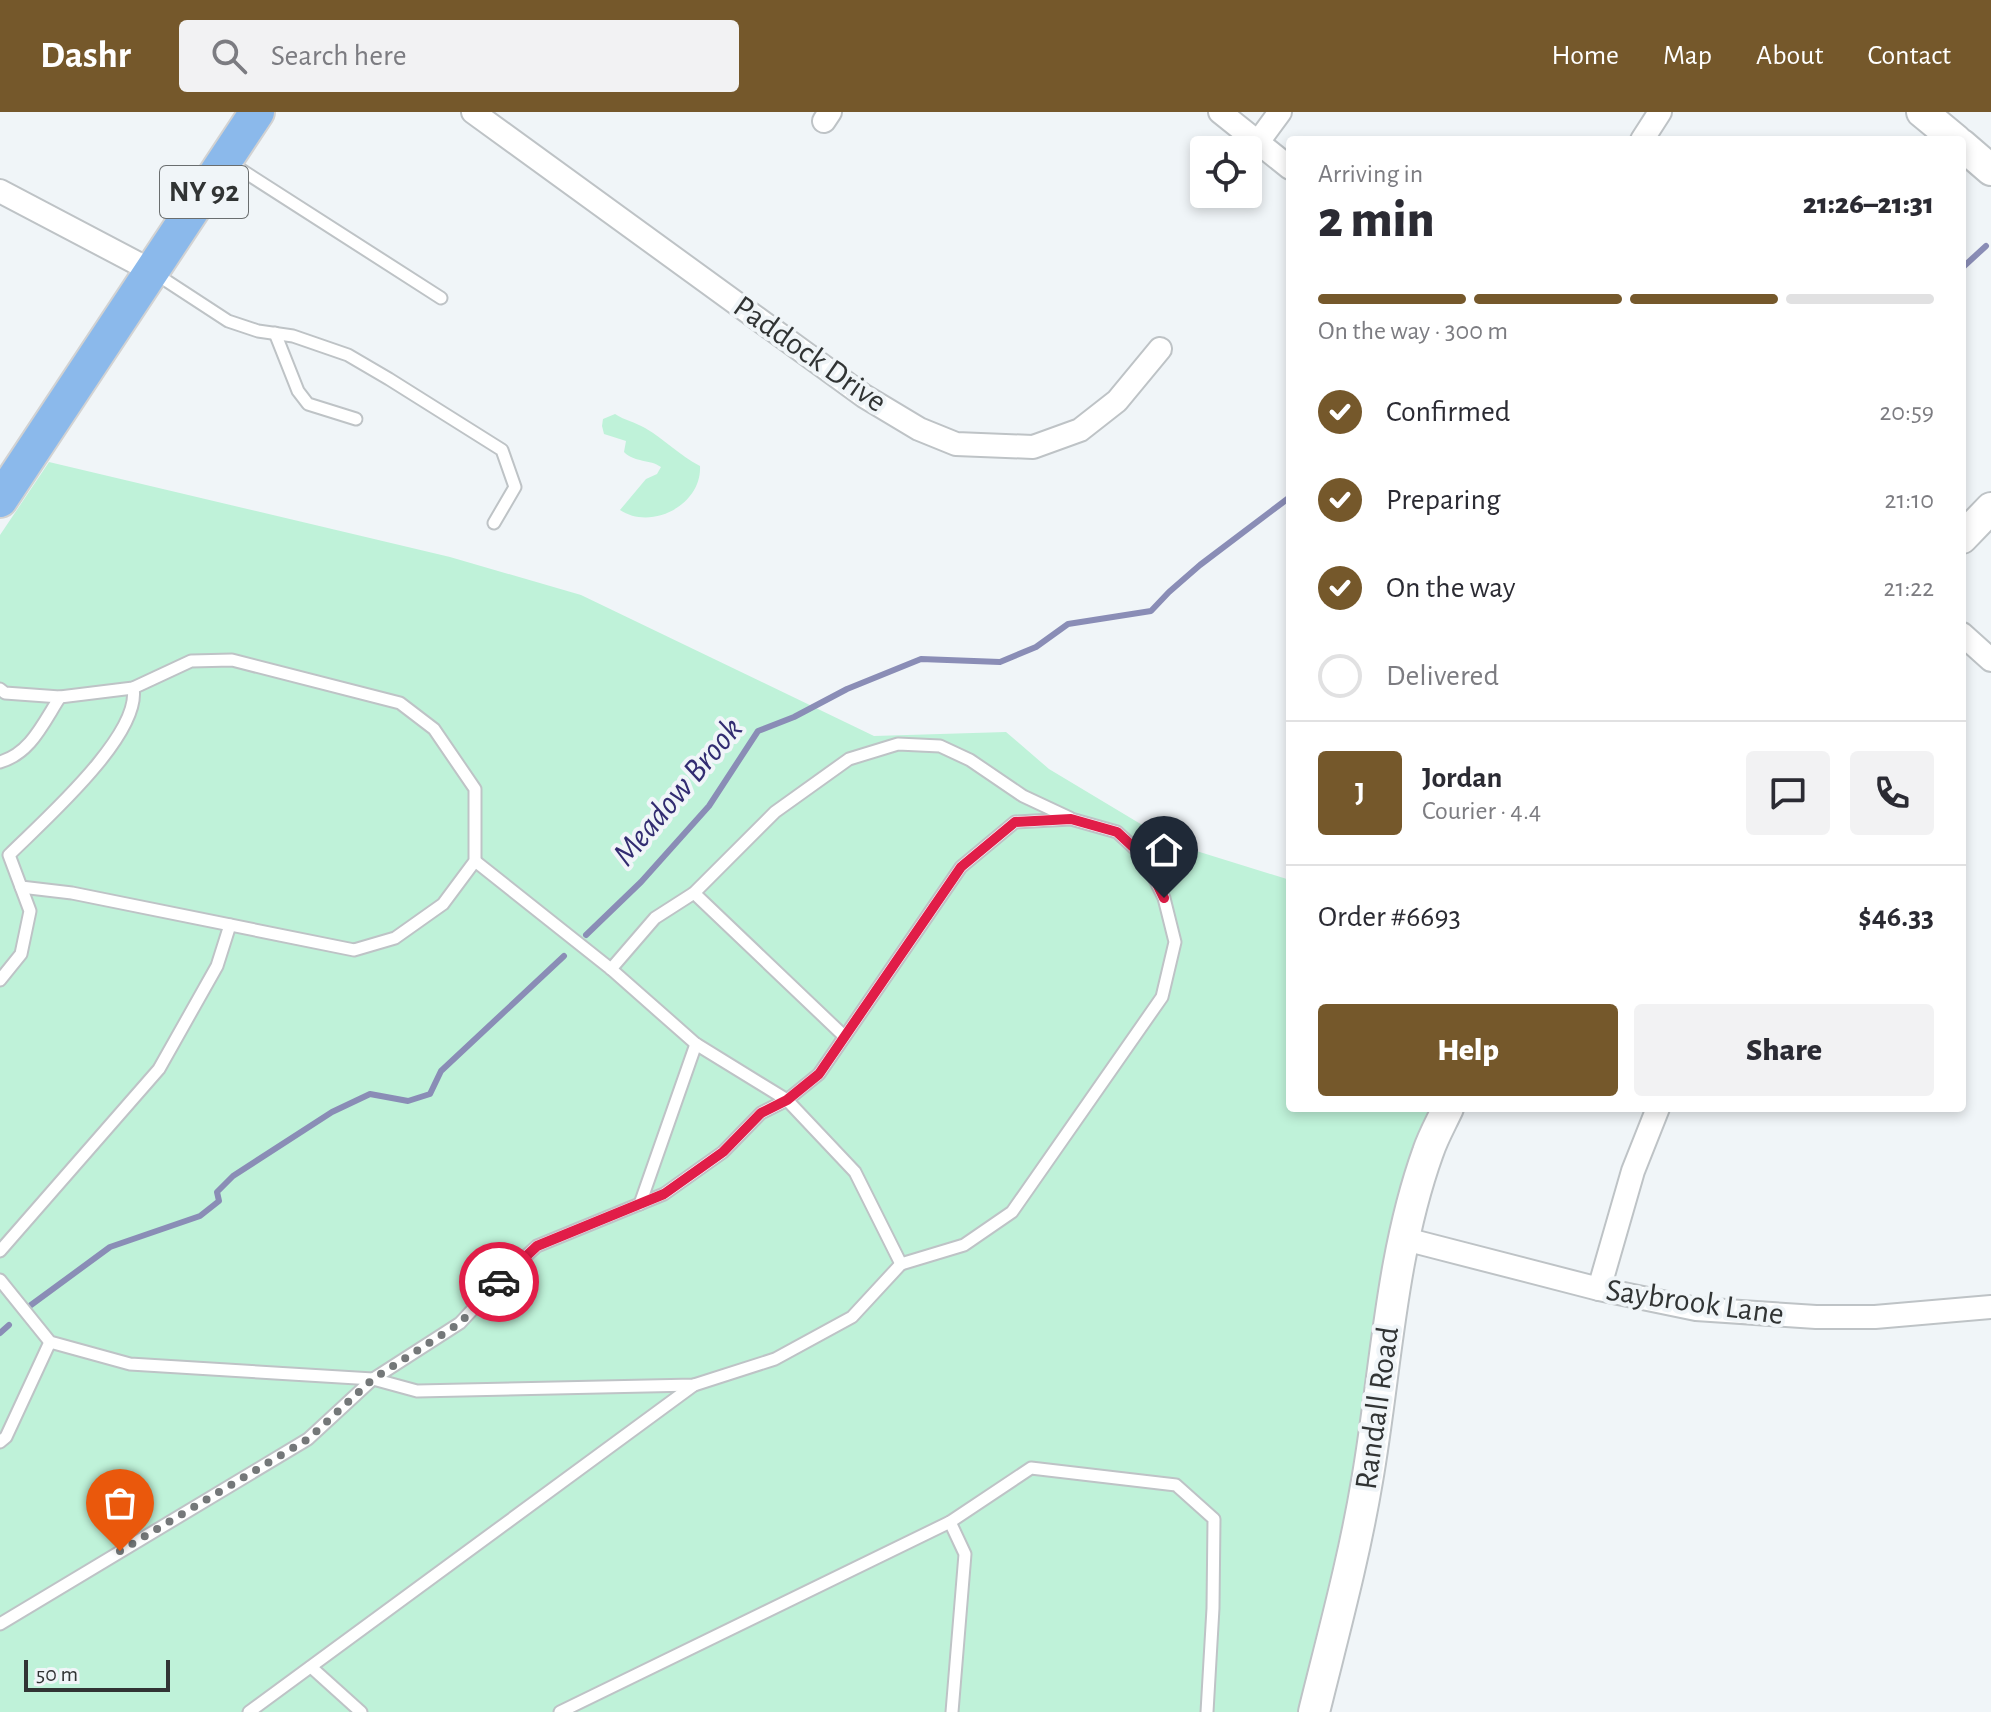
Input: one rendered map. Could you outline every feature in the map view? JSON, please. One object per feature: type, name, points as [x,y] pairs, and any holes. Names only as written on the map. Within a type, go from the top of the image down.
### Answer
[{"type":"main road","name":"NY 92","points":[[0,500],[257,112]]},
{"type":"street","name":"Paddock Drive","points":[[473,112],[864,396],[919,429],[956,444],[1033,447],[1080,430],[1117,401],[1160,349]]},
{"type":"street","points":[[1220,112],[1250,136]]},
{"type":"street","points":[[1262,137],[1280,112]]},
{"type":"street","points":[[1645,136],[1660,112]]},
{"type":"street","points":[[1922,112],[1951,136]]},
{"type":"street","points":[[1262,145],[1286,165]]},
{"type":"street","points":[[1966,148],[1991,170]]},
{"type":"street","points":[[0,191],[152,271]]},
{"type":"street","points":[[1966,534],[1991,508]]},
{"type":"street","points":[[1966,638],[1991,660]]},
{"type":"street","name":"Randall Road","points":[[1314,1712],[1353,1555],[1392,1303],[1405,1239],[1428,1152],[1446,1112]]},
{"type":"street","points":[[1599,1289],[1633,1171],[1656,1112]]},
{"type":"street","name":"Saybrook Lane","points":[[1405,1239],[1599,1289],[1696,1309],[1816,1317],[1875,1317],[1991,1307]]},
{"type":"lane","points":[[226,159],[441,298]]},
{"type":"lane","points":[[152,271],[228,321],[293,336],[348,355],[502,450],[515,487],[494,523]]},
{"type":"lane","points":[[275,333],[298,391],[308,404],[356,419]]},
{"type":"lane","points":[[0,689],[5,693],[60,697],[133,688],[191,661],[232,660],[400,703],[434,729],[475,789],[475,861],[443,904],[395,938],[354,950],[72,893],[21,887]]},
{"type":"lane","points":[[0,980],[21,954],[30,911],[4,856],[97,767],[126,725],[135,699],[133,688]]},
{"type":"lane","points":[[0,762],[14,758],[27,748],[60,697]]},
{"type":"lane","points":[[0,1280],[50,1342],[130,1364],[373,1379],[417,1391],[694,1385],[775,1359],[852,1317],[901,1264],[964,1245],[1012,1212],[1162,997],[1175,942],[1164,898],[1144,857],[1117,832],[1071,819],[1023,796],[970,760],[940,746],[898,744],[849,759],[775,812],[694,893],[655,918],[611,969]]},
{"type":"lane","points":[[0,1624],[308,1439],[373,1379],[460,1323],[537,1246],[664,1194],[723,1152],[761,1113],[787,1100],[819,1074],[961,867],[1015,822],[1071,819]]},
{"type":"lane","points":[[475,861],[611,969],[696,1044],[787,1100],[855,1172],[901,1264]]},
{"type":"lane","points":[[694,893],[844,1036]]},
{"type":"lane","points":[[0,1251],[159,1069],[217,966],[230,925]]},
{"type":"lane","points":[[640,1204],[696,1044]]},
{"type":"lane","points":[[0,1442],[6,1437],[50,1342]]},
{"type":"lane","points":[[249,1712],[694,1385]]},
{"type":"lane","points":[[560,1712],[950,1522],[1031,1468],[1176,1485],[1214,1519],[1207,1712]]},
{"type":"lane","points":[[950,1522],[965,1554],[952,1712]]},
{"type":"lane","points":[[311,1667],[361,1712]]},
{"type":"green space","points":[[615,414],[645,428],[700,466],[693,492],[684,503],[659,516],[632,516],[620,510],[646,479],[657,474],[661,467],[628,455],[624,452],[626,441],[604,434],[603,419]]},
{"type":"green space","points":[[49,462],[450,557],[581,595],[874,736],[1006,732],[1049,769],[1174,844],[1286,879],[1286,1112],[1447,1112],[1314,1712],[0,1712],[0,535]]},
{"type":"waterway","name":"Meadow Brook","points":[[1966,264],[1986,246]]},
{"type":"waterway","name":"Meadow Brook","points":[[586,935],[641,882],[709,806],[758,731],[794,717],[847,689],[921,659],[1000,662],[1036,647],[1068,624],[1151,611],[1200,565],[1286,500]]},
{"type":"waterway","name":"Meadow Brook","points":[[31,1305],[110,1247],[200,1216],[219,1201],[217,1192],[233,1176],[332,1112],[370,1094],[408,1101],[430,1094],[441,1071],[564,956]]},
{"type":"waterway","name":"Meadow Brook","points":[[0,1333],[9,1325]]},
{"type":"way so far","points":[[120,1551],[308,1439],[373,1379],[460,1323],[499,1282]]},
{"type":"route","points":[[499,1282],[537,1246],[664,1194],[723,1152],[761,1113],[787,1100],[819,1074],[961,867],[1015,822],[1071,819],[1117,832],[1144,857],[1164,898]]}]
